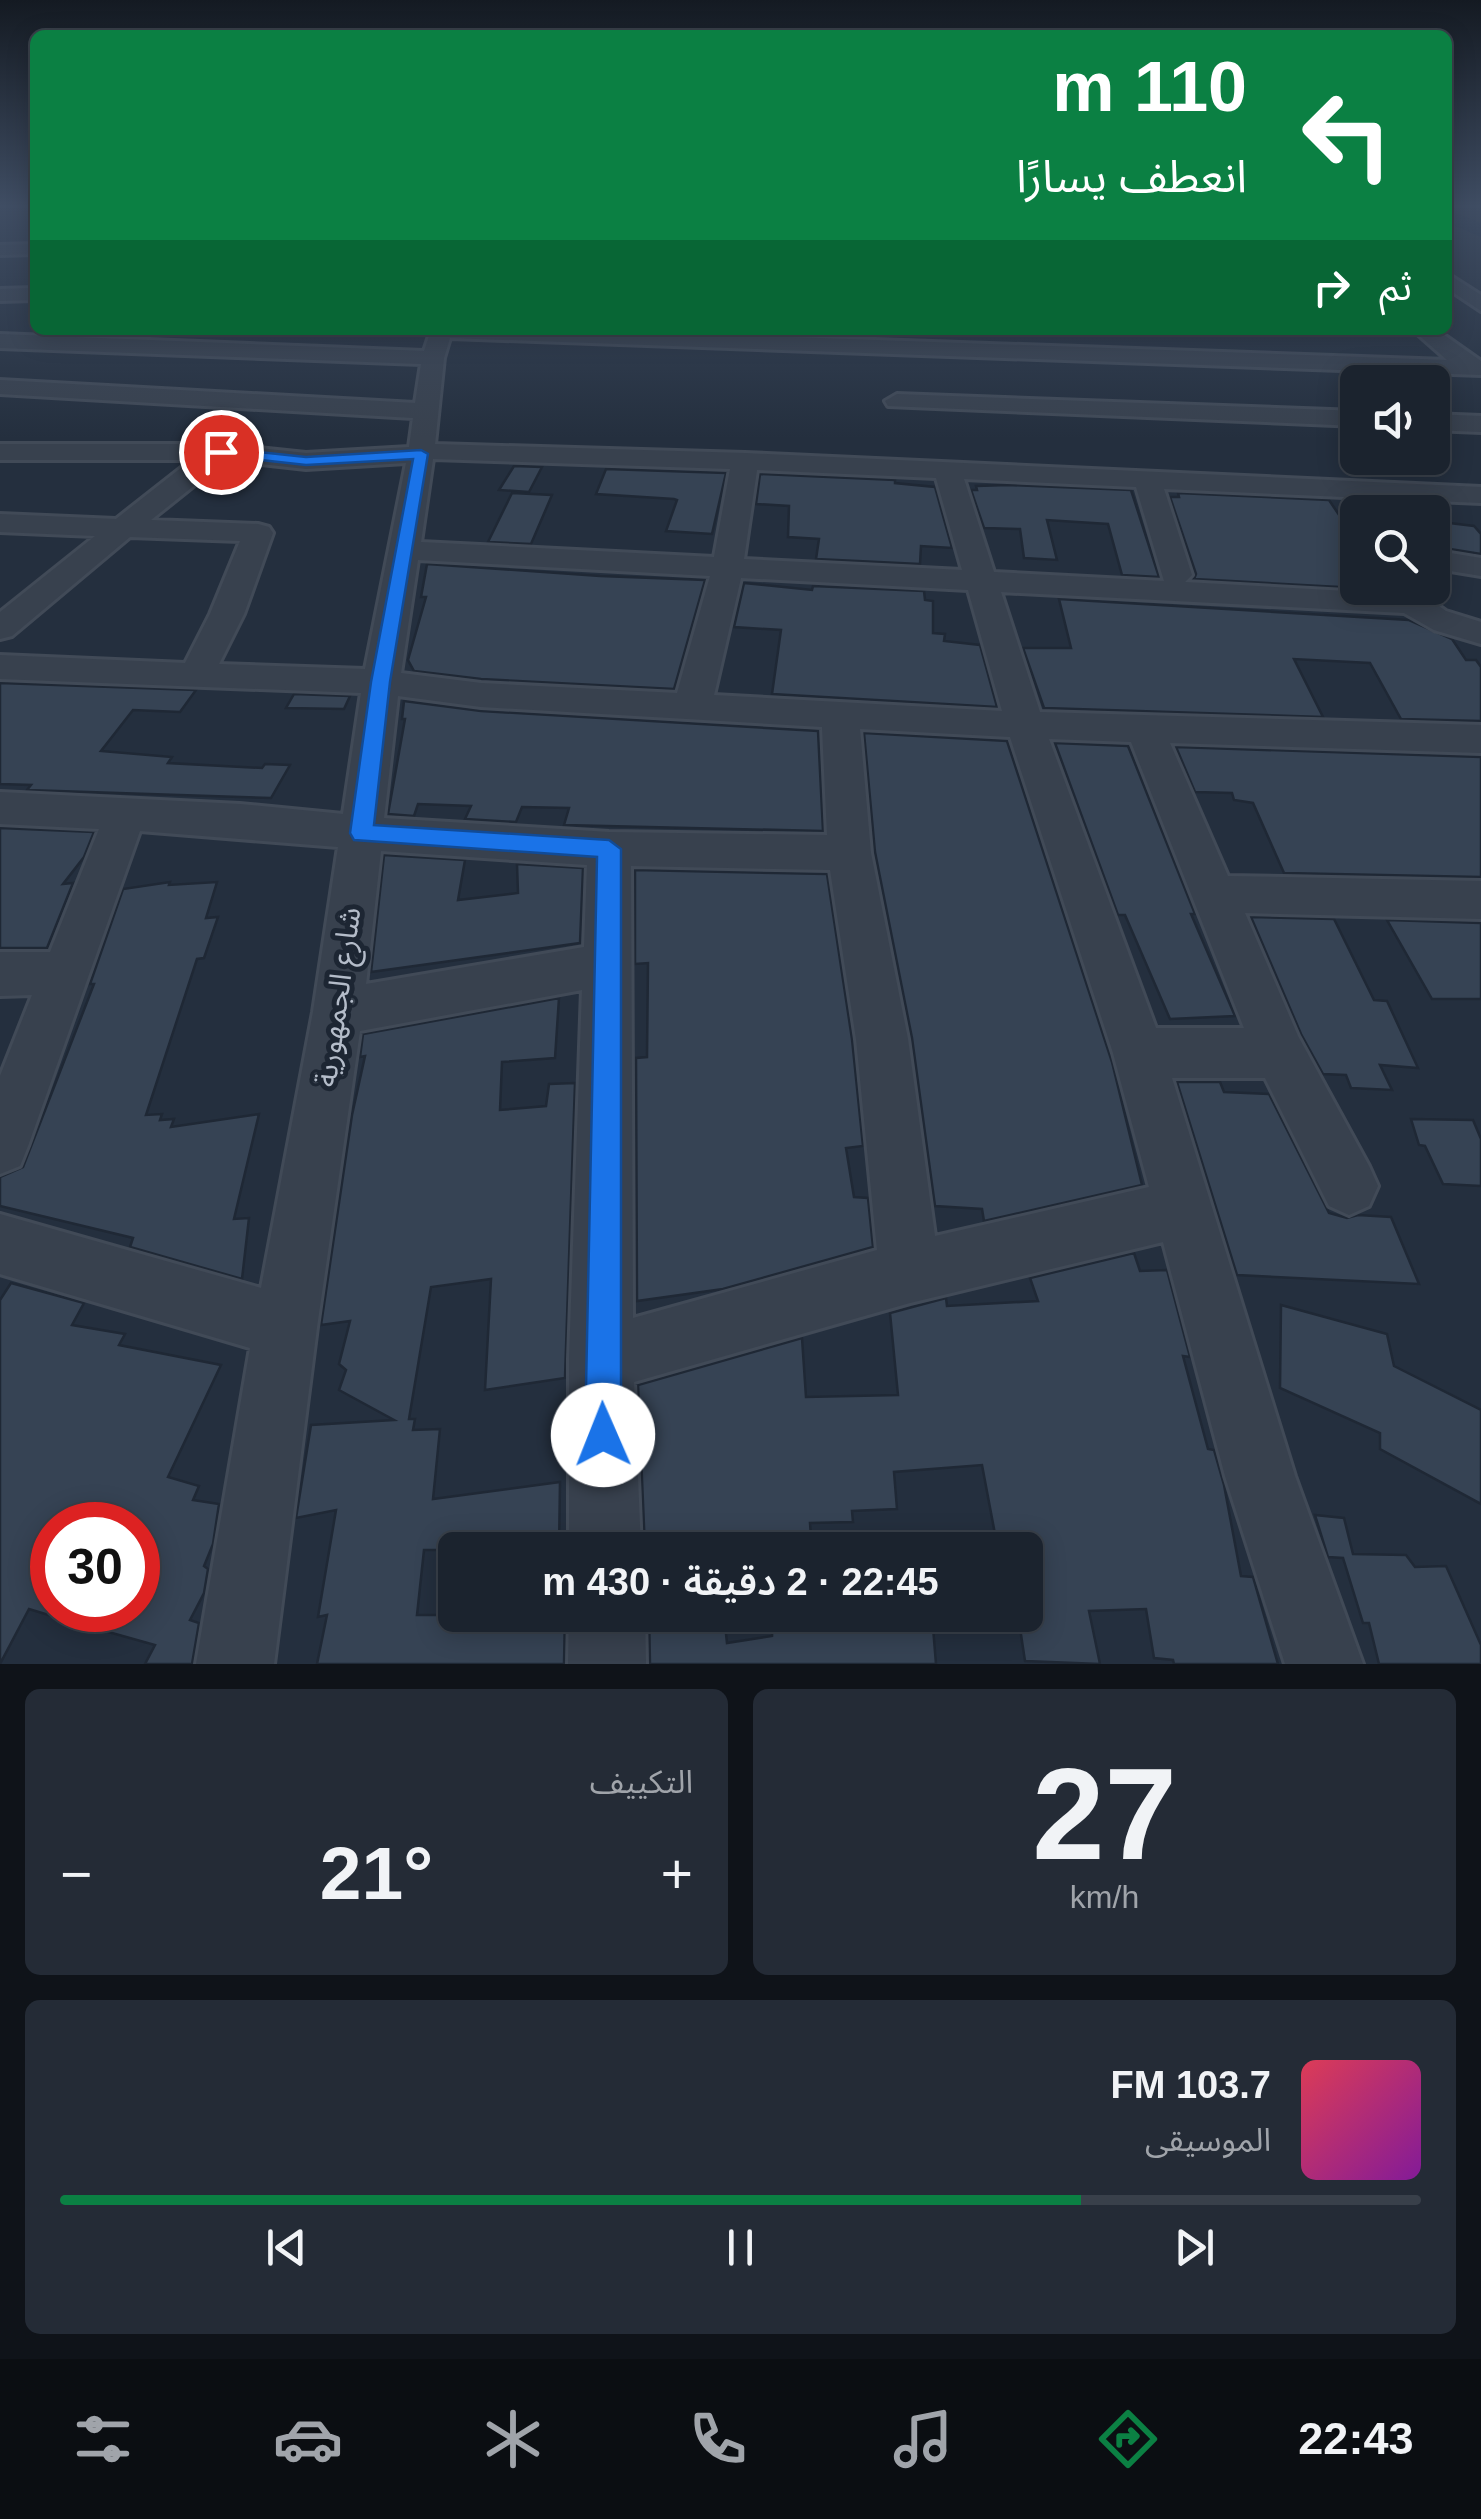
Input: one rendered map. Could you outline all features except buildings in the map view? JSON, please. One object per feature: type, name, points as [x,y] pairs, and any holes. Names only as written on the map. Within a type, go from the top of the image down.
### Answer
[{"type":"street","points":[[1460,289],[1481,305]]},
{"type":"street","points":[[0,296],[30,294]]},
{"type":"street","points":[[292,352],[301,335]]},
{"type":"street","points":[[1431,335],[1475,368]]},
{"type":"street","points":[[0,385],[37,336]]},
{"type":"street","points":[[0,341],[37,336],[173,363],[423,439],[745,461],[1148,481],[1340,497]]},
{"type":"street","points":[[0,385],[173,363],[439,340],[946,376],[1340,418]]},
{"type":"street","name":"شارع الجمهورية","points":[[235,1664],[285,1327],[338,1012],[381,682],[439,340]]},
{"type":"street","points":[[897,401],[946,376],[963,340],[1286,362],[1475,368]]},
{"type":"street","points":[[1286,362],[1340,411]]},
{"type":"street","points":[[1450,423],[1481,424]]},
{"type":"street","points":[[0,452],[221,452],[306,461],[423,439]]},
{"type":"street","points":[[0,629],[221,452]]},
{"type":"street","points":[[692,708],[728,561],[745,461]]},
{"type":"street","points":[[948,471],[1025,725],[1139,1054],[1181,1209],[1217,1315],[1260,1476],[1324,1664]]},
{"type":"street","points":[[1148,481],[1176,575]]},
{"type":"street","points":[[1450,498],[1481,495]]},
{"type":"street","points":[[0,523],[258,533],[227,614],[196,675]]},
{"type":"street","points":[[404,541],[1340,593]]},
{"type":"street","points":[[1450,558],[1481,567]]},
{"type":"street","points":[[981,574],[1176,575],[1340,582]]},
{"type":"street","points":[[0,590],[40,596]]},
{"type":"street","points":[[1416,605],[1434,618],[1481,633]]},
{"type":"street","points":[[0,667],[381,682],[468,694],[1025,725],[1481,739]]},
{"type":"street","points":[[840,716],[849,852],[882,1039],[910,1272]]},
{"type":"street","points":[[1144,727],[1280,1053],[1350,1186]]},
{"type":"street","points":[[0,808],[240,820],[362,833],[609,849],[849,852]]},
{"type":"street","points":[[0,1146],[125,815]]},
{"type":"street","points":[[605,1532],[601,1359],[609,849]]},
{"type":"street","points":[[1212,894],[1481,900]]},
{"type":"street","points":[[338,1012],[608,964]]},
{"type":"street","points":[[0,974],[67,973]]},
{"type":"street","points":[[1139,1054],[1280,1053]]},
{"type":"street","points":[[601,1359],[910,1272],[1181,1209]]},
{"type":"street","points":[[0,1244],[285,1327]]},
{"type":"street","points":[[607,1632],[607,1664]]},
{"type":"route","points":[[221,452],[306,461],[421,454],[381,682],[362,833],[609,849],[603,1435]]}]
